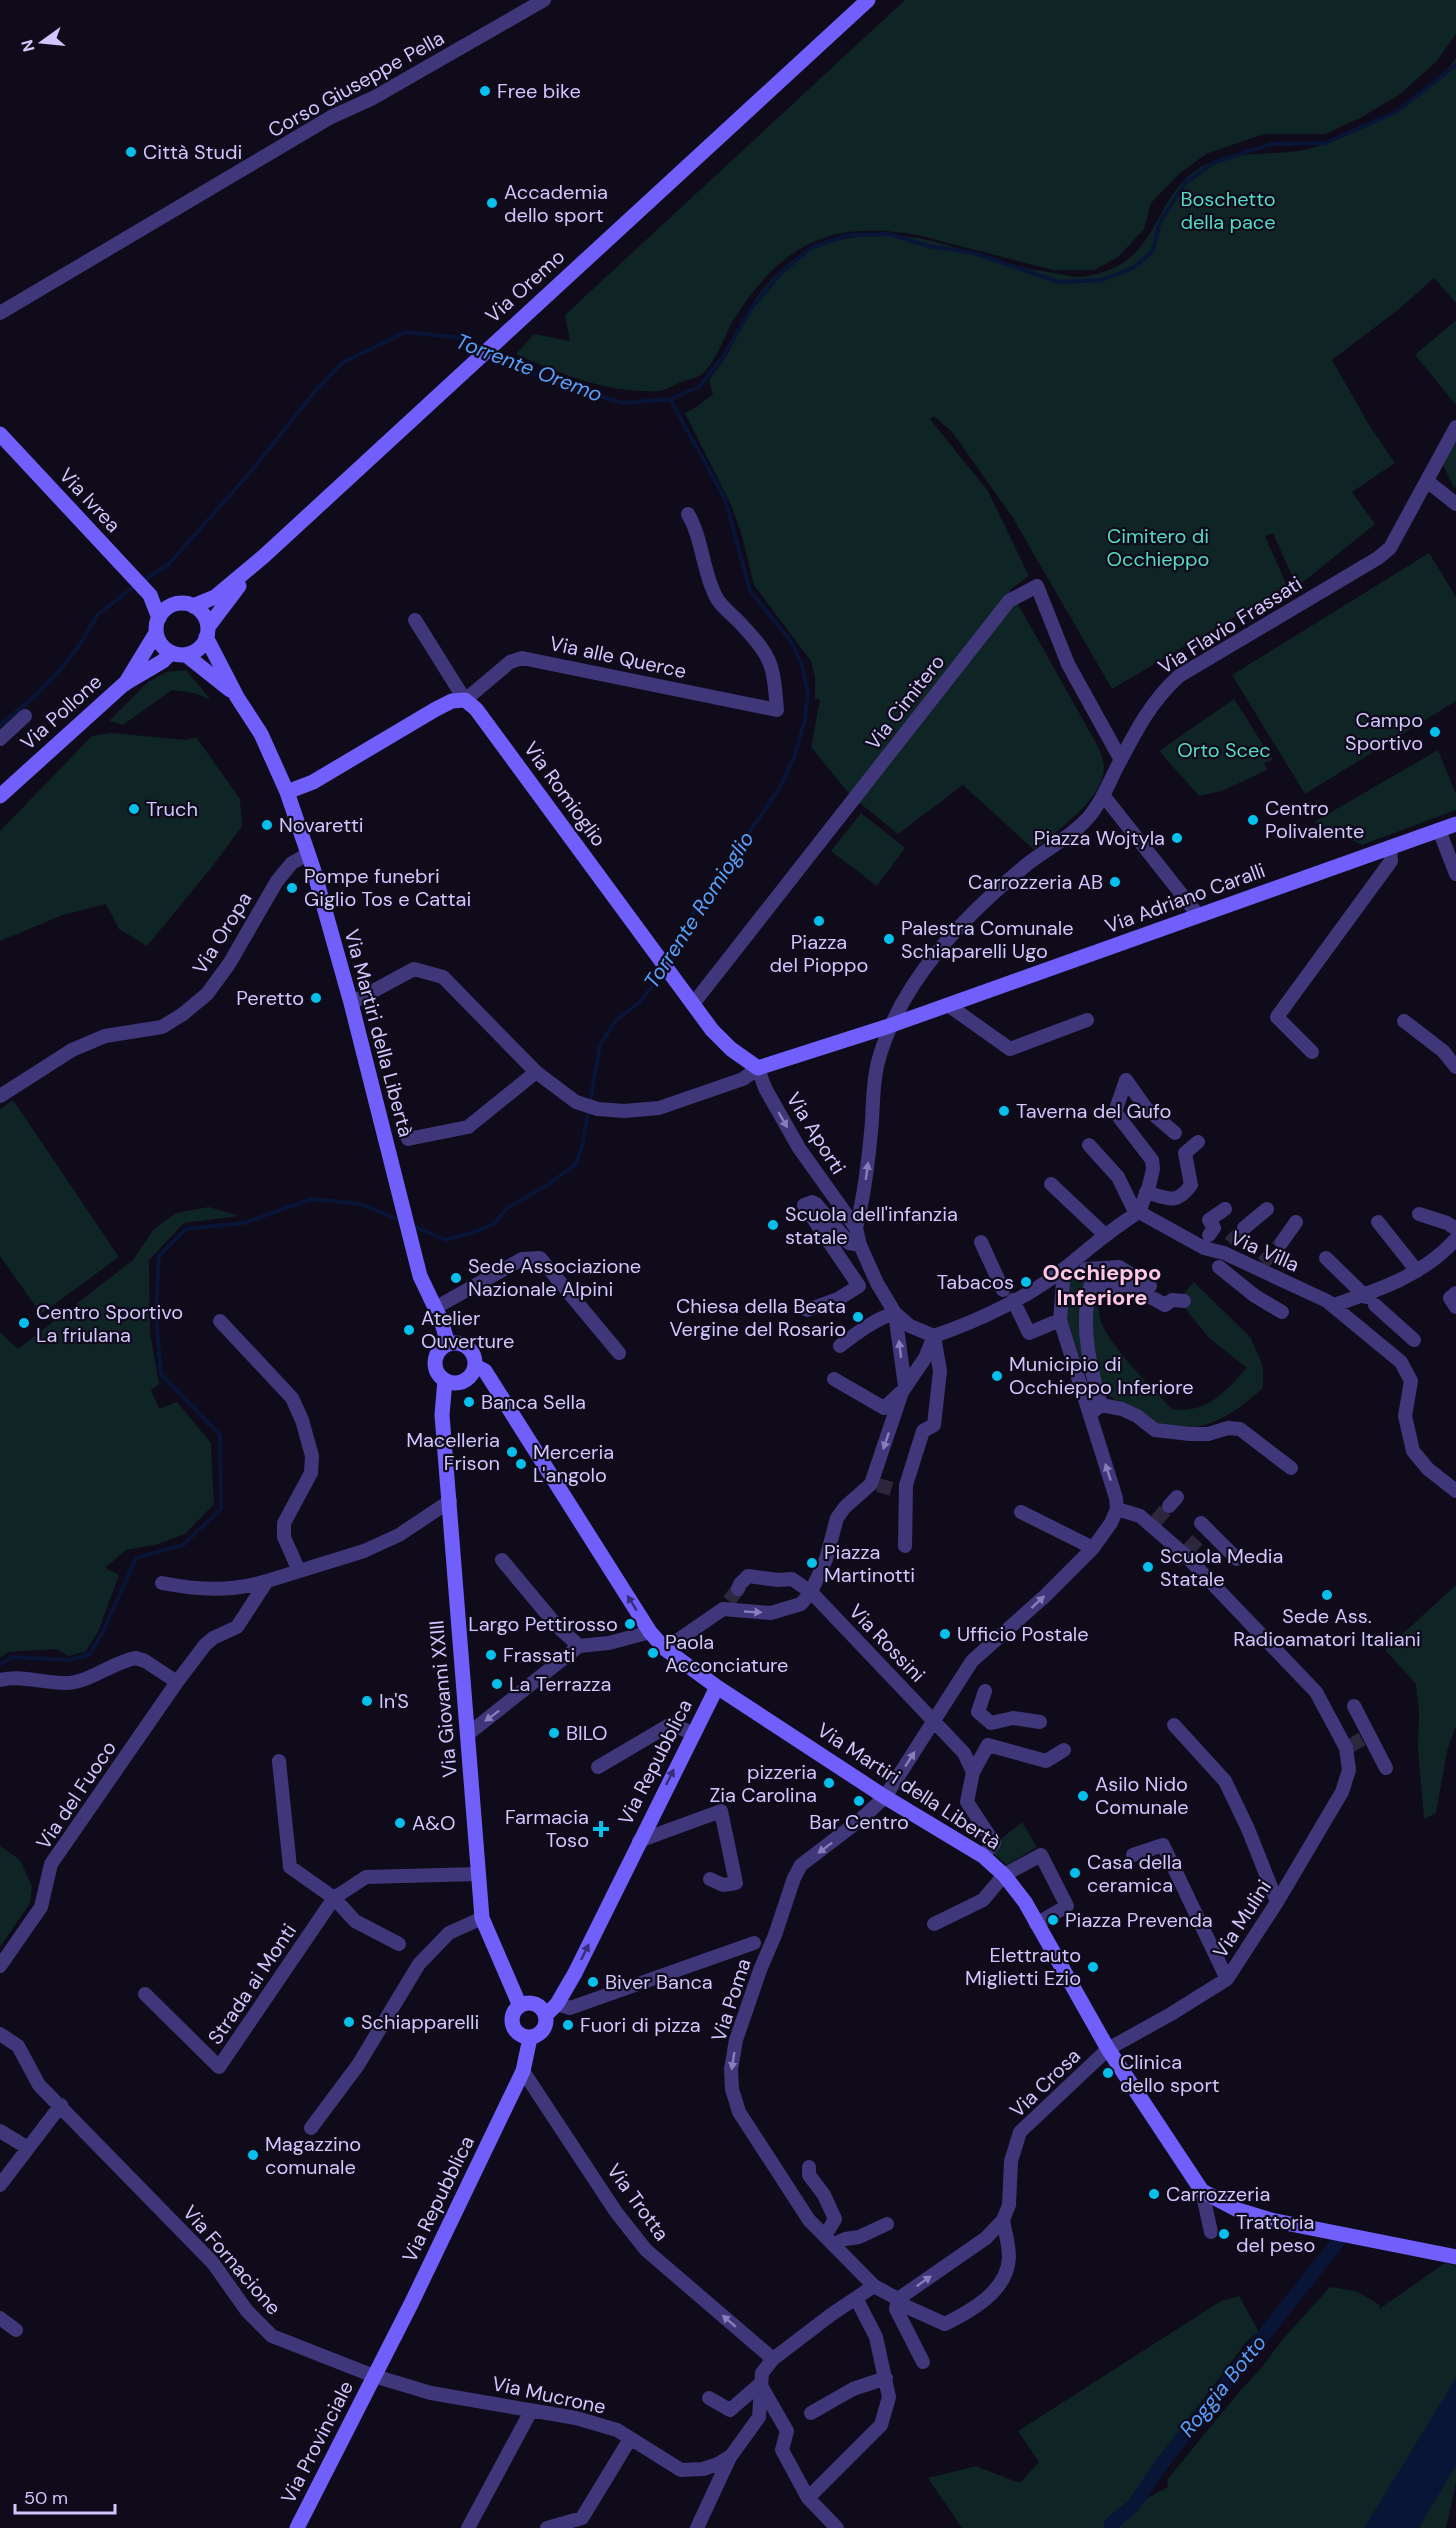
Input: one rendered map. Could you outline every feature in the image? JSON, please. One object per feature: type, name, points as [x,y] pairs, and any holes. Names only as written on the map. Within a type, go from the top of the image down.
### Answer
[{"type":"main road","name":"Via Oremo","points":[[186,605],[215,597],[264,556],[461,372],[868,0]]},
{"type":"main road","name":"Via Ivrea","points":[[0,434],[150,595],[158,625]]},
{"type":"main road","name":"Via Oremo","points":[[207,632],[221,607],[264,556]]},
{"type":"main road","points":[[150,595],[200,611],[207,632],[237,697]]},
{"type":"main road","points":[[186,605],[171,606],[158,625],[159,641],[237,697]]},
{"type":"main road","name":"Via Pollone","points":[[124,684],[158,625]]},
{"type":"main road","points":[[179,654],[199,649],[207,632]]},
{"type":"main road","name":"Via Pollone","points":[[0,796],[124,684],[179,654]]},
{"type":"main road","name":"Via Martiri della Libertà","points":[[237,697],[261,734],[287,792],[308,854],[351,1003],[407,1233],[420,1276],[448,1344],[459,1343],[470,1349],[475,1366],[485,1371],[650,1632],[665,1649],[717,1687],[885,1797],[983,1856],[1004,1875],[1017,1889],[1108,2049],[1202,2190],[1238,2210],[1271,2220],[1456,2257]]},
{"type":"main road","points":[[287,792],[313,782],[436,709],[452,701],[465,700]]},
{"type":"main road","name":"Via Romioglio","points":[[465,700],[476,709],[712,1030],[731,1049],[758,1068]]},
{"type":"main road","name":"Via Adriano Caralli","points":[[758,1068],[889,1026],[1456,824]]},
{"type":"main road","points":[[448,1344],[438,1352],[435,1365],[445,1380],[451,1383],[464,1381],[475,1366]]},
{"type":"main road","name":"Via Giovanni XXIII","points":[[445,1380],[442,1415],[482,1918],[520,2006]]},
{"type":"main road","name":"Via Repubblica","points":[[551,2009],[575,1972],[717,1687]]},
{"type":"main road","points":[[535,2004],[551,2009],[544,2030],[530,2038],[519,2035],[513,2026],[513,2014],[520,2006],[535,2004]]},
{"type":"main road","name":"Via Repubblica","points":[[374,2376],[523,2071],[530,2038]]},
{"type":"main road","name":"Via Provinciale","points":[[297,2528],[374,2376]]},
{"type":"street","name":"Corso Giuseppe Pella","points":[[0,313],[331,117],[374,98],[544,0]]},
{"type":"street","name":"Via Flavio Frassati","points":[[856,1228],[869,1161],[877,1065],[889,1026],[909,991],[953,933],[1011,877],[1083,823],[1103,795],[1144,717],[1160,693],[1179,676],[1378,558],[1390,548],[1456,427]]},
{"type":"street","points":[[1427,481],[1456,504]]},
{"type":"street","name":"Via alle Querce","points":[[465,700],[510,662],[522,658],[777,710],[770,661],[761,647],[717,600],[709,583],[697,529],[688,514]]},
{"type":"street","name":"Via Cimitero","points":[[693,1004],[1009,601],[1037,586],[1068,664],[1121,760]]},
{"type":"street","points":[[415,621],[465,700]]},
{"type":"street","points":[[0,739],[25,716]]},
{"type":"street","points":[[1103,795],[1198,915]]},
{"type":"street","points":[[1439,830],[1456,874]]},
{"type":"street","points":[[1312,1052],[1277,1017],[1391,861],[1390,847]]},
{"type":"street","name":"Via Oropa","points":[[0,1096],[72,1050],[105,1036],[162,1027],[183,1014],[207,994],[229,964],[277,881],[292,863],[308,854]]},
{"type":"street","points":[[351,1003],[414,969],[443,977],[536,1072],[576,1102],[598,1109],[624,1111],[659,1108],[743,1079],[758,1068]]},
{"type":"street","points":[[948,1005],[1010,1049],[1087,1020]]},
{"type":"street","points":[[1404,1021],[1443,1050],[1456,1067]]},
{"type":"street","name":"Via Aporti","points":[[758,1068],[765,1088],[799,1148],[856,1228],[860,1245],[877,1283],[895,1313],[910,1326],[934,1336]]},
{"type":"street","points":[[408,1139],[468,1127],[536,1072]]},
{"type":"street","points":[[834,1379],[884,1408],[903,1389],[924,1358],[934,1336],[975,1322],[1008,1298],[1064,1269],[1104,1234],[1138,1213],[1153,1169],[1152,1160],[1115,1112],[1126,1080],[1146,1108],[1175,1133]]},
{"type":"street","points":[[1146,1192],[1172,1200],[1184,1195],[1191,1185],[1185,1153],[1198,1142]]},
{"type":"street","points":[[1089,1144],[1118,1177],[1138,1213]]},
{"type":"street","points":[[1051,1184],[1104,1234]]},
{"type":"street","points":[[807,1310],[838,1299],[859,1286],[804,1205],[812,1202],[816,1204],[849,1243],[860,1245]]},
{"type":"street","points":[[1225,1209],[1209,1220],[1214,1228],[1214,1250],[1256,1296],[1281,1312]]},
{"type":"street","points":[[1244,1228],[1267,1209]]},
{"type":"street","name":"Via Villa","points":[[1138,1213],[1214,1250],[1261,1266],[1334,1305],[1401,1362],[1411,1381],[1405,1416],[1413,1451],[1428,1469],[1456,1491]]},
{"type":"street","points":[[1419,1214],[1447,1223],[1456,1229]]},
{"type":"street","points":[[1282,1242],[1296,1222]]},
{"type":"street","points":[[1378,1222],[1417,1271]]},
{"type":"street","points":[[981,1242],[1008,1298],[1029,1333],[1060,1320]]},
{"type":"street","points":[[1334,1305],[1368,1299],[1417,1271],[1451,1244],[1456,1262]]},
{"type":"street","points":[[435,1308],[522,1259],[540,1258],[619,1353]]},
{"type":"street","points":[[1326,1258],[1414,1340]]},
{"type":"street","points":[[1086,1269],[1119,1267],[1178,1301],[1166,1305],[1127,1284],[1110,1289],[1090,1287],[1085,1308],[1086,1327],[1091,1363],[1101,1405]]},
{"type":"street","points":[[1064,1269],[1060,1320],[1116,1498],[1117,1509]]},
{"type":"street","points":[[1456,1293],[1450,1298],[1456,1307]]},
{"type":"street","points":[[840,1346],[858,1332],[895,1313]]},
{"type":"street","name":"Via Aporti","points":[[895,1313],[903,1389]]},
{"type":"street","points":[[220,1322],[292,1398],[302,1420],[312,1456],[311,1473],[284,1523],[284,1537],[299,1571]]},
{"type":"street","points":[[905,1546],[900,1492],[923,1431],[934,1425],[940,1371],[934,1336]]},
{"type":"street","points":[[665,1649],[726,1605],[771,1613],[785,1611],[801,1604],[811,1592],[826,1559],[837,1518],[845,1507],[874,1484],[903,1389]]},
{"type":"street","points":[[1090,1414],[1101,1405],[1122,1408],[1155,1430],[1208,1434],[1228,1428],[1240,1429],[1291,1468]]},
{"type":"street","points":[[162,1583],[192,1589],[219,1590],[267,1581],[364,1551],[399,1535],[450,1502]]},
{"type":"street","name":"Via Mulini","points":[[1108,2049],[1227,1979],[1277,1902],[1342,1792],[1349,1770],[1348,1747],[1316,1692],[1186,1552],[1155,1523],[1117,1509]]},
{"type":"street","name":"Via Poma","points":[[874,2286],[809,2220],[739,2112],[732,2089],[731,2069],[736,2040],[760,1970],[776,1935],[794,1878],[801,1865],[860,1820],[885,1797],[972,1661],[1067,1575],[1093,1548],[1111,1524],[1117,1509]]},
{"type":"street","points":[[1021,1512],[1093,1548]]},
{"type":"street","points":[[1203,1529],[1237,1559]]},
{"type":"street","points":[[502,1560],[557,1626],[579,1646]]},
{"type":"street","points":[[738,1589],[748,1576],[778,1580],[792,1579],[811,1592]]},
{"type":"street","name":"Via del Fuoco","points":[[0,1966],[41,1907],[51,1864],[177,1682],[205,1645],[213,1638],[237,1627],[267,1581]]},
{"type":"street","name":"Via Rossini","points":[[811,1592],[964,1753],[973,1772]]},
{"type":"street","points":[[468,1734],[579,1646],[609,1643],[650,1632]]},
{"type":"street","points":[[0,1680],[27,1677],[65,1683],[78,1681],[136,1658],[145,1661],[177,1682]]},
{"type":"street","points":[[985,1691],[978,1712],[991,1723]]},
{"type":"street","points":[[1354,1706],[1366,1737],[1386,1768]]},
{"type":"street","points":[[991,1723],[1013,1718],[1040,1722]]},
{"type":"street","points":[[989,1737],[991,1723]]},
{"type":"street","points":[[597,1767],[671,1724],[692,1734]]},
{"type":"street","points":[[1174,1725],[1225,1781],[1248,1829],[1277,1902]]},
{"type":"street","points":[[983,1856],[994,1843],[967,1802],[973,1772],[988,1745],[1046,1761],[1064,1750]]},
{"type":"street","points":[[279,1761],[290,1867],[334,1898],[355,1922],[399,1944]]},
{"type":"street","points":[[639,1841],[721,1811],[735,1883],[723,1885],[710,1879]]},
{"type":"street","points":[[1133,1855],[1163,1845],[1227,1979]]},
{"type":"street","points":[[934,1924],[986,1904],[1004,1875],[1041,1855],[1067,1906],[1036,1924]]},
{"type":"street","name":"Strada ai Monti","points":[[145,1994],[219,2067],[334,1898],[366,1877],[478,1874]]},
{"type":"street","points":[[311,2128],[358,2065],[419,1964],[449,1933],[482,1918]]},
{"type":"street","points":[[551,2009],[570,2008],[754,1943]]},
{"type":"street","name":"Via Fornacione","points":[[0,2034],[18,2046],[39,2085],[213,2263],[248,2311],[272,2336],[374,2376]]},
{"type":"street","name":"Via Crosa","points":[[874,2286],[898,2299],[905,2306],[945,2324],[973,2310],[994,2291],[1004,2275],[1009,2257],[1003,2220],[1009,2205],[1011,2161],[1020,2132],[1108,2049]]},
{"type":"street","name":"Via Trotta","points":[[523,2071],[616,2212],[646,2250],[773,2359]]},
{"type":"street","points":[[0,2185],[61,2105]]},
{"type":"street","points":[[0,2132],[28,2148]]},
{"type":"street","points":[[809,2167],[809,2175],[824,2195],[835,2219],[830,2240],[859,2237],[887,2224]]},
{"type":"street","points":[[1202,2190],[1211,2232]]},
{"type":"street","points":[[923,2362],[918,2348],[896,2309],[898,2299],[986,2238],[1003,2220]]},
{"type":"street","points":[[709,2398],[730,2410],[760,2384],[762,2373],[773,2359],[874,2286]]},
{"type":"street","points":[[808,2498],[881,2425],[889,2397],[876,2337],[856,2298]]},
{"type":"street","points":[[0,2318],[16,2331]]},
{"type":"street","name":"Via Mucrone","points":[[374,2376],[430,2393],[583,2420],[616,2430],[681,2470],[703,2469],[731,2456],[759,2417],[760,2384]]},
{"type":"street","points":[[811,2413],[853,2389],[886,2378]]},
{"type":"street","points":[[760,2384],[787,2431],[782,2450],[808,2498],[837,2528]]},
{"type":"street","points":[[468,2528],[531,2411]]},
{"type":"street","points":[[546,2528],[582,2518],[630,2439]]},
{"type":"street","points":[[697,2528],[731,2456]]},
{"type":"green space","points":[[905,0],[1456,0],[1456,34],[1436,62],[1399,95],[1360,118],[1325,134],[1264,134],[1206,154],[1180,173],[1151,203],[1144,229],[1118,257],[1094,270],[1053,270],[917,235],[886,231],[858,231],[833,235],[810,243],[770,272],[734,319],[707,369],[697,377],[663,390],[625,390],[609,387],[562,373],[516,354],[534,334],[570,341],[565,315]]},
{"type":"green space","points":[[1456,58],[1456,303],[1434,278],[1399,309],[1332,360],[1369,425],[1395,463],[1352,492],[1375,524],[1297,587],[1273,533],[1265,536],[1287,586],[1112,689],[1013,518],[953,433],[934,416],[930,419],[988,491],[1029,576],[1010,590],[1095,741],[1104,767],[1102,779],[1088,803],[1034,850],[963,785],[898,834],[851,796],[811,747],[820,700],[815,699],[815,677],[811,661],[754,585],[742,536],[731,505],[685,413],[713,394],[709,380],[730,350],[756,298],[777,274],[802,254],[839,240],[879,235],[938,242],[1004,263],[1073,277],[1107,271],[1128,259],[1154,227],[1175,191],[1189,176],[1209,163],[1232,156],[1303,150],[1343,137],[1409,102],[1428,88]]},
{"type":"green space","points":[[1456,320],[1456,405],[1415,355]]},
{"type":"green space","points":[[1456,439],[1456,487],[1454,488],[1443,465]]},
{"type":"green space","points":[[1429,553],[1456,597],[1456,701],[1305,794],[1232,675]]},
{"type":"green space","points":[[186,670],[211,700],[194,693],[172,690],[123,725],[109,721],[148,682],[166,672]]},
{"type":"green space","name":"Orto Scec","points":[[1234,699],[1273,760],[1264,763],[1267,770],[1222,791],[1199,796],[1159,751]]},
{"type":"green space","points":[[111,733],[186,740],[196,737],[240,799],[242,826],[212,867],[147,946],[119,929],[106,904],[63,915],[0,941],[0,831],[92,736]]},
{"type":"green space","points":[[1438,750],[1456,794],[1456,810],[1362,845],[1314,822]]},
{"type":"green space","points":[[861,813],[905,848],[877,886],[831,851]]},
{"type":"green space","points":[[13,1100],[119,1257],[41,1314],[0,1256],[0,1109]]},
{"type":"green space","points":[[209,1207],[239,1216],[184,1223],[149,1260],[150,1332],[159,1384],[151,1390],[159,1409],[177,1402],[211,1443],[214,1504],[185,1534],[155,1545],[126,1550],[105,1568],[119,1575],[98,1632],[86,1651],[69,1656],[56,1649],[8,1652],[0,1658],[0,1332],[18,1349],[133,1260],[154,1229],[176,1213]]},
{"type":"green space","points":[[1085,1273],[1122,1274],[1114,1279],[1089,1284],[1092,1395],[1065,1313],[1069,1276]]},
{"type":"green space","points":[[1194,1282],[1251,1338],[1263,1367],[1263,1388],[1239,1408],[1214,1422],[1186,1428],[1171,1427],[1152,1421],[1135,1409],[1114,1399],[1104,1390],[1093,1353],[1092,1289],[1100,1290],[1100,1318],[1120,1353],[1172,1409],[1185,1410],[1205,1405],[1223,1393],[1247,1368],[1210,1339],[1178,1300]]},
{"type":"green space","points":[[1456,1585],[1456,1726],[1447,1751],[1436,1813],[1424,1819],[1418,1749],[1419,1712],[1416,1684],[1385,1650]]},
{"type":"green space","points":[[1022,1822],[1037,1847],[1007,1865],[990,1851],[997,1842]]},
{"type":"green space","points":[[0,1846],[20,1860],[32,1886],[30,1903],[0,1947]]},
{"type":"green space","points":[[1445,2263],[1456,2266],[1456,2483],[1446,2528],[1115,2528],[1133,2506],[1168,2487],[1167,2480],[1283,2339],[1330,2287],[1356,2291],[1380,2305],[1379,2309]]},
{"type":"green space","points":[[1239,2296],[1259,2332],[1247,2341],[1127,2504],[1109,2522],[1110,2528],[962,2528],[928,2478],[976,2466],[1020,2483],[1039,2462],[1018,2431],[1221,2301]]},
{"type":"water","points":[[1456,2378],[1456,2465],[1419,2528],[1364,2528]]},
{"type":"waterway","name":"Torrente Oremo","points":[[490,353],[529,372],[577,390],[624,403],[670,399],[699,387],[722,358],[753,306],[782,272],[812,247],[849,235],[889,234],[929,246],[974,253],[1059,282],[1102,280],[1133,268],[1153,251],[1160,222],[1185,183],[1215,162],[1272,144],[1325,143],[1396,112],[1456,65]]},
{"type":"waterway","name":"Torrente Oremo","points":[[142,581],[168,565],[254,468],[317,389],[342,363],[406,332],[461,338],[483,349]]},
{"type":"waterway","name":"Torrente Romioglio","points":[[669,964],[692,915],[779,789],[794,757],[805,720],[808,693],[802,665],[790,640],[750,591],[725,499],[670,399]]},
{"type":"waterway","name":"Torrente Oremo","points":[[0,725],[35,696],[60,670],[81,643],[97,615],[136,585]]},
{"type":"waterway","name":"Torrente Romioglio","points":[[411,1225],[446,1240],[477,1231],[494,1224],[507,1208],[546,1186],[575,1165],[582,1147],[600,1045],[616,1020],[640,1002],[665,970]]},
{"type":"waterway","name":"Torrente Romioglio","points":[[0,1664],[12,1657],[70,1660],[90,1654],[103,1632],[136,1558],[183,1545],[221,1509],[220,1435],[161,1374],[156,1313],[159,1256],[186,1229],[244,1223],[312,1199],[360,1204],[402,1221]]},
{"type":"waterway","name":"Roggia Botto","points":[[1112,2528],[1111,2524],[1133,2506],[1164,2461],[1337,2243]]},
{"type":"tunnel","points":[[1230,1243],[1244,1228]]},
{"type":"tunnel","points":[[1263,1263],[1282,1242]]},
{"type":"tunnel","points":[[878,1485],[895,1490]]},
{"type":"tunnel","points":[[1156,1521],[1169,1506]]},
{"type":"tunnel","points":[[1188,1550],[1202,1535]]},
{"type":"tunnel","points":[[729,1601],[738,1589]]},
{"type":"tunnel","points":[[1350,1746],[1362,1739]]},
{"type":"place","name":"Free bike","points":[[485,91]]},
{"type":"place","name":"Città Studi","points":[[131,152]]},
{"type":"place","name":"Accademia dello sport","points":[[492,203]]},
{"type":"place","name":"Campo Sportivo","points":[[1435,732]]},
{"type":"place","name":"Truch","points":[[134,809]]},
{"type":"place","name":"Centro Polivalente","points":[[1253,820]]},
{"type":"place","name":"Novaretti","points":[[267,825]]},
{"type":"place","name":"Piazza Wojtyla","points":[[1177,838]]},
{"type":"place","name":"Carrozzeria AB","points":[[1115,882]]},
{"type":"place","name":"Pompe funebri Giglio Tos e Cattai","points":[[292,888]]},
{"type":"place","name":"Piazza del Pioppo","points":[[819,921]]},
{"type":"place","name":"Palestra Comunale Schiaparelli Ugo","points":[[889,939]]},
{"type":"place","name":"Peretto","points":[[316,998]]},
{"type":"place","name":"Taverna del Gufo","points":[[1004,1111]]},
{"type":"place","name":"Scuola dell'infanzia statale","points":[[773,1225]]},
{"type":"place","name":"Sede Associazione Nazionale Alpini","points":[[456,1278]]},
{"type":"place","name":"Tabacos","points":[[1026,1282]]},
{"type":"place","name":"Chiesa della Beata Vergine del Rosario","points":[[858,1317]]},
{"type":"place","name":"Centro Sportivo La friulana","points":[[24,1323]]},
{"type":"place","name":"Atelier Ouverture","points":[[409,1330]]},
{"type":"place","name":"Municipio di Occhieppo Inferiore","points":[[997,1376]]},
{"type":"place","name":"Banca Sella","points":[[469,1402]]},
{"type":"place","name":"Macelleria Frison","points":[[512,1452]]},
{"type":"place","name":"Merceria L'angolo","points":[[521,1464]]},
{"type":"place","name":"Piazza Martinotti","points":[[812,1563]]},
{"type":"place","name":"Scuola Media Statale","points":[[1148,1567]]},
{"type":"place","name":"Sede Ass. Radioamatori Italiani","points":[[1327,1595]]},
{"type":"place","name":"Largo Pettirosso","points":[[630,1624]]},
{"type":"place","name":"Ufficio Postale","points":[[945,1634]]},
{"type":"place","name":"Paola Acconciature","points":[[653,1653]]},
{"type":"place","name":"Frassati","points":[[491,1655]]},
{"type":"place","name":"La Terrazza","points":[[497,1684]]},
{"type":"place","name":"In'S","points":[[367,1701]]},
{"type":"place","name":"BILO","points":[[554,1733]]},
{"type":"place","name":"pizzeria Zia Carolina","points":[[829,1783]]},
{"type":"place","name":"Asilo Nido Comunale","points":[[1083,1796]]},
{"type":"place","name":"Bar Centro","points":[[859,1801]]},
{"type":"place","name":"A&O","points":[[400,1823]]},
{"type":"place","name":"Farmacia Toso","points":[[601,1829]]},
{"type":"place","name":"Casa della ceramica","points":[[1075,1873]]},
{"type":"place","name":"Piazza Prevenda","points":[[1053,1920]]},
{"type":"place","name":"Elettrauto Miglietti Ezio","points":[[1093,1967]]},
{"type":"place","name":"Biver Banca","points":[[593,1982]]},
{"type":"place","name":"Schiapparelli","points":[[349,2022]]},
{"type":"place","name":"Fuori di pizza","points":[[568,2025]]},
{"type":"place","name":"Clinica dello sport","points":[[1108,2073]]},
{"type":"place","name":"Magazzino comunale","points":[[253,2155]]},
{"type":"place","name":"Carrozzeria","points":[[1154,2194]]},
{"type":"place","name":"Trattoria del peso","points":[[1224,2234]]},
{"type":"district","name":"Occhieppo Inferiore","points":[[1102,1284]]},
{"type":"park label","name":"Boschetto della pace","points":[[1228,210]]},
{"type":"park label","name":"Cimitero di Occhieppo","points":[[1158,548]]}]
